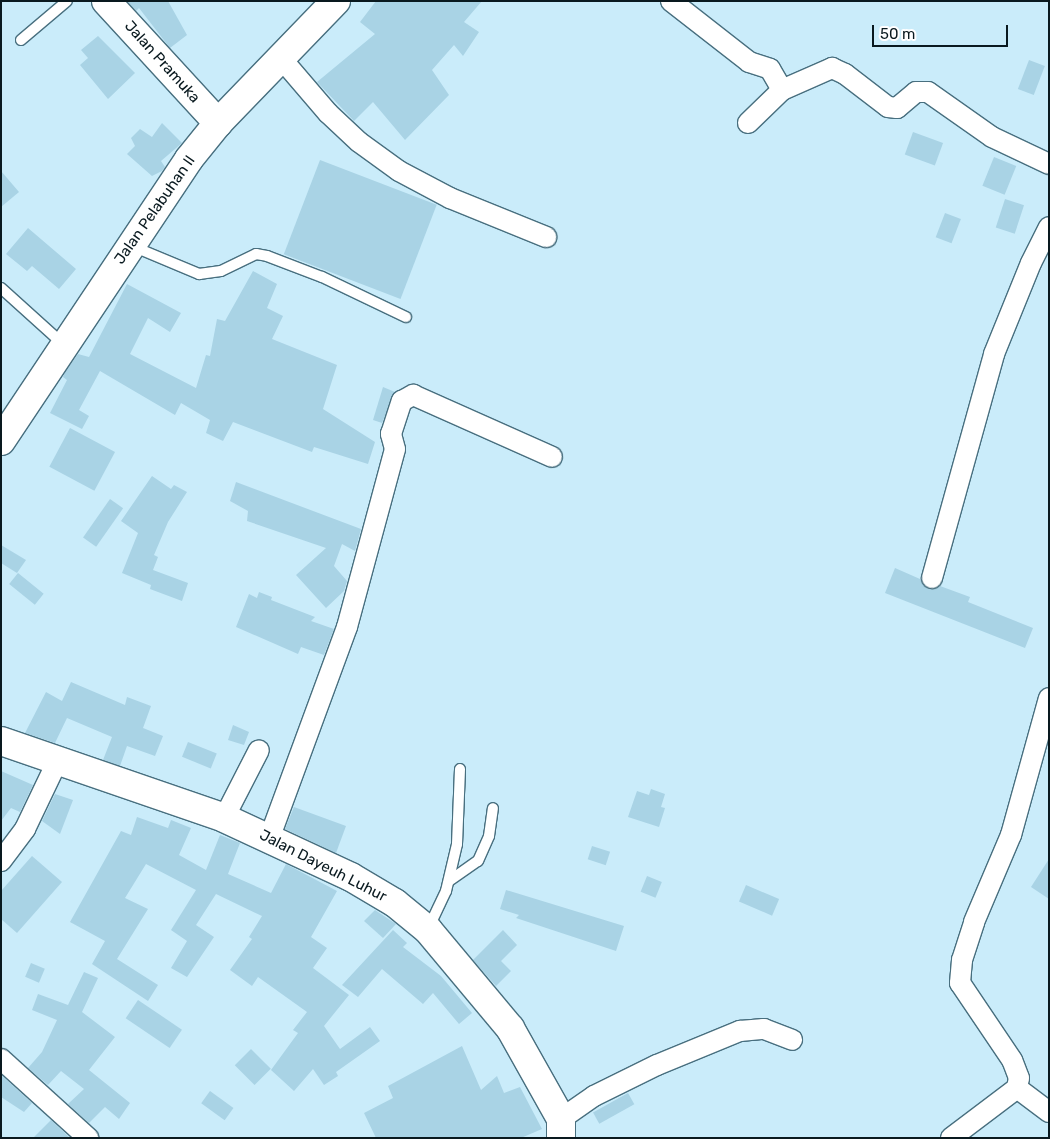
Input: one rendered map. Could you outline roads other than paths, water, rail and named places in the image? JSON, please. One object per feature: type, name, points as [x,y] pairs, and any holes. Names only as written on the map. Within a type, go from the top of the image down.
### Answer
[{"type":"street","name":"Jalan Pramuka","points":[[106,1],[218,123]]},
{"type":"street","name":"Jalan Pelabuhan II","points":[[1,442],[130,245],[218,123],[336,1]]},
{"type":"street","points":[[671,1],[749,62],[770,69],[782,90]]},
{"type":"street","points":[[280,57],[328,114],[359,142],[398,171],[450,198],[546,237]]},
{"type":"street","points":[[748,123],[782,90],[832,68],[845,74],[888,107],[897,108],[916,92],[928,92],[992,137],[1049,164]]},
{"type":"street","points":[[932,578],[994,354],[1031,262],[1049,227]]},
{"type":"street","points":[[270,839],[347,627],[395,449],[391,434],[402,401],[413,395],[552,457]]},
{"type":"street","points":[[951,1138],[1017,1088],[1019,1078],[1012,1060],[960,983],[962,960],[974,922],[1011,835],[1049,698]]},
{"type":"street","name":"Jalan Dayeuh Luhur","points":[[1,742],[224,818],[379,893],[428,930],[510,1028],[561,1128]]},
{"type":"street","points":[[224,818],[259,750]]},
{"type":"street","points":[[1,861],[25,828],[58,762]]},
{"type":"street","points":[[561,1128],[617,1084],[740,1031],[764,1029],[792,1040]]},
{"type":"street","points":[[1,1059],[88,1138]]},
{"type":"street","points":[[1017,1088],[1049,1112]]},
{"type":"lane","points":[[21,40],[68,1]]},
{"type":"lane","points":[[130,245],[199,274],[222,271],[256,254],[267,256],[322,277],[406,317]]},
{"type":"lane","points":[[1,288],[64,345]]},
{"type":"lane","points":[[428,930],[449,881],[457,844],[460,769]]},
{"type":"lane","points":[[449,881],[478,861],[489,836],[494,808]]}]
